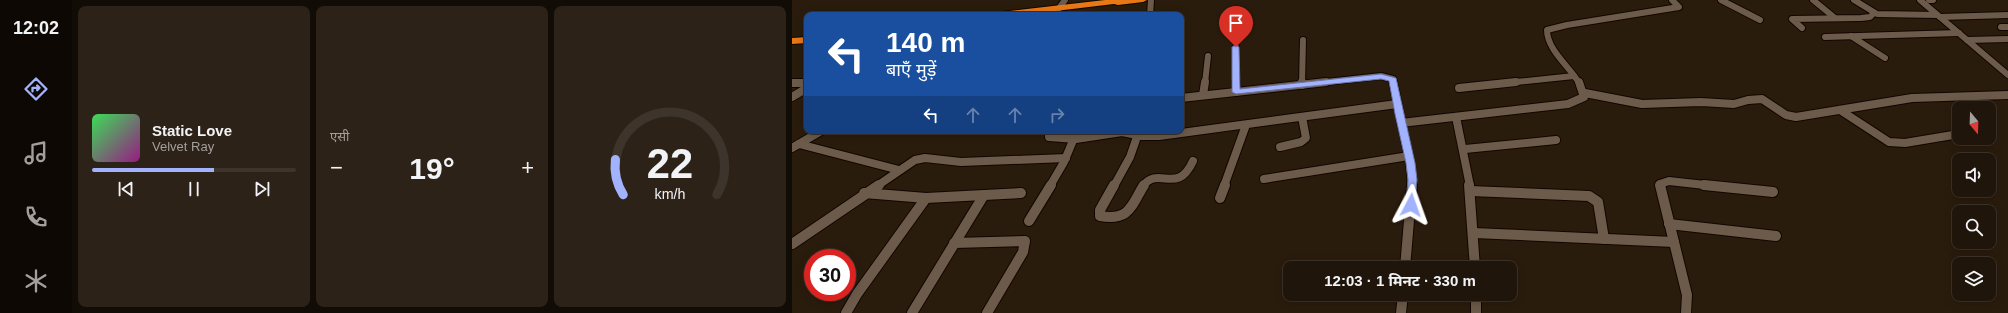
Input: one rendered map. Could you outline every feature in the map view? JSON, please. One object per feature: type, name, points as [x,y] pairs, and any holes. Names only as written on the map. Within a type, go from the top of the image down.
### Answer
[{"type":"highway","points":[[1045,12],[1125,0]]},
{"type":"highway","points":[[1035,12],[1143,0]]},
{"type":"highway","points":[[792,38],[804,36]]},
{"type":"highway","points":[[792,41],[804,40]]},
{"type":"street","points":[[1058,10],[1065,0]]},
{"type":"street","points":[[1150,12],[1151,0]]},
{"type":"street","points":[[1672,0],[1679,7],[1567,25],[1547,30],[1546,34],[1585,93],[1642,104],[1701,102],[1734,104],[1748,100],[1762,99],[1786,115],[1796,117],[1912,98],[2008,95]]},
{"type":"street","points":[[1721,0],[1760,20]]},
{"type":"street","points":[[1813,0],[1835,18]]},
{"type":"street","points":[[1854,0],[1874,13],[1938,16],[2008,15]]},
{"type":"street","points":[[1920,0],[2008,75]]},
{"type":"street","points":[[1802,28],[1792,20],[1867,18],[1874,13]]},
{"type":"street","points":[[2001,27],[2008,26]]},
{"type":"street","points":[[1825,37],[1959,33]]},
{"type":"street","points":[[1851,36],[1885,58]]},
{"type":"street","points":[[1967,40],[2008,39]]},
{"type":"street","points":[[1302,85],[1303,40]]},
{"type":"street","points":[[1236,47],[1236,92]]},
{"type":"street","points":[[1203,95],[1208,56]]},
{"type":"street","points":[[1996,64],[2008,64]]},
{"type":"street","points":[[1184,98],[1387,76],[1391,78],[1394,82],[1397,104],[1409,156],[1412,180],[1406,261]]},
{"type":"street","points":[[1459,88],[1574,76]]},
{"type":"street","points":[[792,83],[804,83]]},
{"type":"street","points":[[792,97],[804,90]]},
{"type":"street","points":[[1401,123],[1557,105],[1580,100],[1584,97],[1585,93]]},
{"type":"street","points":[[1184,133],[1397,104]]},
{"type":"street","points":[[1840,110],[1889,142],[1905,143],[1952,135]]},
{"type":"street","points":[[1280,147],[1301,142],[1306,138],[1302,117]]},
{"type":"street","points":[[1456,117],[1465,149],[1474,233],[1475,261]]},
{"type":"street","points":[[1220,198],[1246,125]]},
{"type":"street","points":[[796,146],[816,134]]},
{"type":"street","points":[[1049,134],[1049,137],[1053,138],[1074,138],[1105,134]]},
{"type":"street","points":[[1175,134],[1159,136],[1139,134],[1130,157],[1100,210],[1100,216],[1117,218],[1125,216],[1146,182],[1152,179],[1180,179],[1188,174],[1193,161]]},
{"type":"street","points":[[1029,221],[1066,158],[1074,138]]},
{"type":"street","points":[[1465,149],[1556,140]]},
{"type":"street","points":[[796,146],[900,170]]},
{"type":"street","points":[[1264,179],[1409,156]]},
{"type":"street","points":[[794,241],[915,160],[925,158],[960,162],[1066,158]]},
{"type":"street","points":[[1686,313],[1687,295],[1660,190],[1660,184],[1663,182],[1678,182],[1774,192]]},
{"type":"street","points":[[1470,191],[1589,196],[1598,202],[1604,239]]},
{"type":"street","points":[[864,193],[926,198],[1021,193]]},
{"type":"street","points":[[912,313],[984,195]]},
{"type":"street","points":[[846,313],[857,294],[926,198]]},
{"type":"street","points":[[1669,224],[1776,236]]},
{"type":"street","points":[[1474,233],[1674,242]]},
{"type":"street","points":[[954,243],[1014,240],[1025,242],[1023,252],[987,313]]},
{"type":"street","points":[[1401,313],[1402,301]]},
{"type":"street","points":[[1476,301],[1476,313]]},
{"type":"route","points":[[1236,47],[1236,92],[1381,76],[1387,76],[1393,79],[1410,163],[1412,180],[1411,205]]}]
